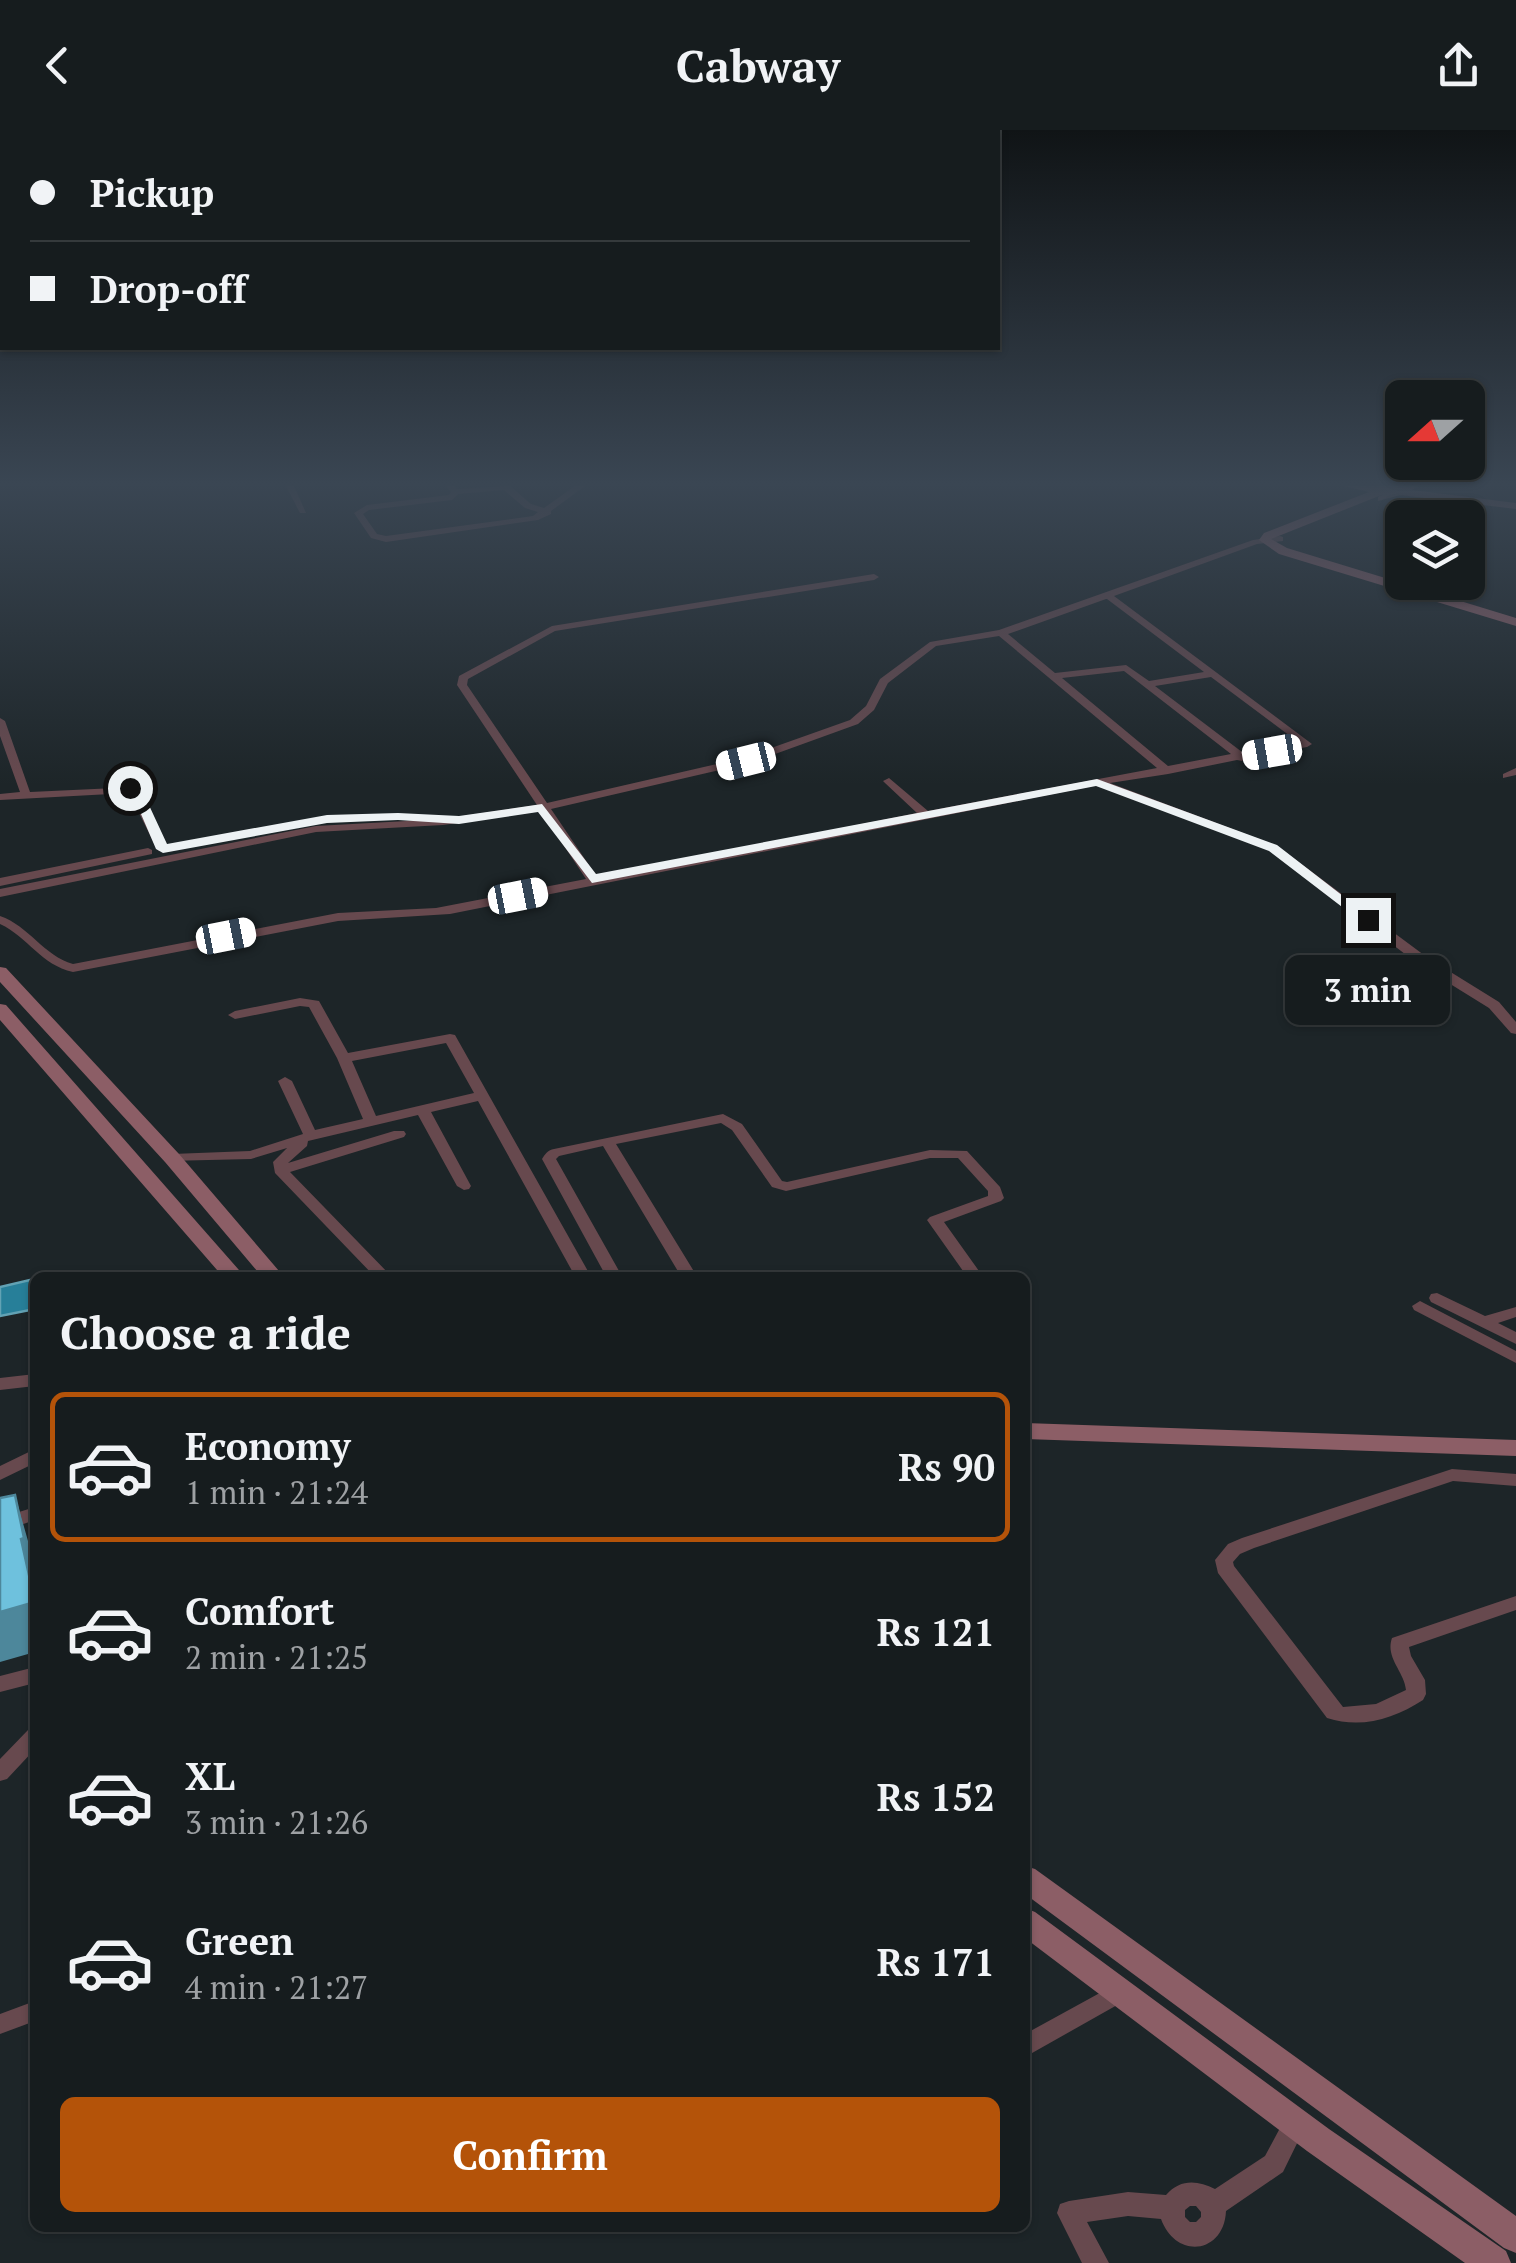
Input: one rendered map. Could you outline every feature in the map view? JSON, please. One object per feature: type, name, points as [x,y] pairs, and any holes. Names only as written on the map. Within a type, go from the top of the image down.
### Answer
[{"type":"street","points":[[592,879],[462,685],[470,672],[559,628],[821,586]]},
{"type":"street","points":[[0,893],[316,829],[459,820],[542,808],[746,761],[837,731],[870,708],[884,681],[924,649],[1001,633],[1138,586]]},
{"type":"street","points":[[1112,596],[1154,586]]},
{"type":"street","points":[[1411,586],[1516,619]]},
{"type":"street","points":[[0,920],[21,929],[62,967],[73,968],[359,914],[430,914],[925,814],[1307,744],[1112,596]]},
{"type":"street","points":[[1458,600],[1516,619]]},
{"type":"street","points":[[1001,633],[1168,770]]},
{"type":"street","points":[[1054,676],[1120,667],[1148,684],[1242,758]]},
{"type":"street","points":[[1148,684],[1212,674]]},
{"type":"street","points":[[0,721],[26,795]]},
{"type":"street","points":[[889,781],[925,814]]},
{"type":"street","points":[[1097,782],[1273,848],[1423,961],[1494,1005],[1516,1030]]},
{"type":"street","points":[[0,796],[135,790],[163,849]]},
{"type":"street","points":[[0,882],[327,819],[398,816],[459,820]]},
{"type":"street","points":[[0,972],[172,1158],[270,1272]]},
{"type":"street","points":[[236,1015],[300,1002],[314,1004],[344,1058],[371,1122]]},
{"type":"street","points":[[0,1009],[231,1272]]},
{"type":"street","points":[[344,1058],[448,1037],[581,1272]]},
{"type":"street","points":[[285,1080],[307,1137]]},
{"type":"street","points":[[172,1158],[252,1155],[307,1137],[482,1096]]},
{"type":"street","points":[[423,1110],[464,1186]]},
{"type":"street","points":[[612,1272],[549,1159],[554,1153],[607,1141],[728,1119],[777,1184],[786,1188],[930,1154],[962,1154],[995,1190],[996,1198],[986,1205],[935,1220],[972,1272]]},
{"type":"street","points":[[280,1170],[368,1140],[399,1134]]},
{"type":"street","points":[[307,1137],[280,1162],[280,1170],[379,1272]]},
{"type":"street","points":[[607,1141],[686,1272]]},
{"type":"street","points":[[1437,1298],[1508,1338]]},
{"type":"street","points":[[1420,1306],[1508,1338]]},
{"type":"street","points":[[1516,1312],[1508,1338],[1516,1371]]},
{"type":"street","points":[[0,1384],[30,1381]]},
{"type":"street","points":[[1030,1432],[1510,1448],[1515,1480],[1452,1475],[1248,1543],[1234,1549],[1224,1560],[1225,1568],[1342,1716],[1364,1714],[1416,1694],[1415,1676],[1400,1657],[1400,1643],[1516,1603]]},
{"type":"street","points":[[0,1474],[30,1459]]},
{"type":"street","points":[[0,1525],[30,1515]]},
{"type":"street","points":[[0,1684],[30,1676]]},
{"type":"street","points":[[0,1773],[30,1741]]},
{"type":"street","points":[[1030,1882],[1516,2236]]},
{"type":"street","points":[[1030,1926],[1295,2123],[1494,2263]]},
{"type":"street","points":[[1030,2043],[1118,1992]]},
{"type":"street","points":[[0,2024],[30,2014]]},
{"type":"street","points":[[1096,2263],[1069,2213],[1128,2204],[1172,2208],[1180,2228],[1200,2234],[1214,2222],[1210,2206],[1274,2164],[1295,2123]]},
{"type":"water","points":[[30,1280],[30,1310],[0,1316],[0,1287]]},
{"type":"building","points":[[15,1495],[30,1580],[30,1603],[0,1612],[0,1498]]},
{"type":"route","points":[[130,788],[137,791],[163,849],[327,819],[398,816],[459,820],[542,808],[592,879],[1097,782],[1273,848],[1368,920]]}]
